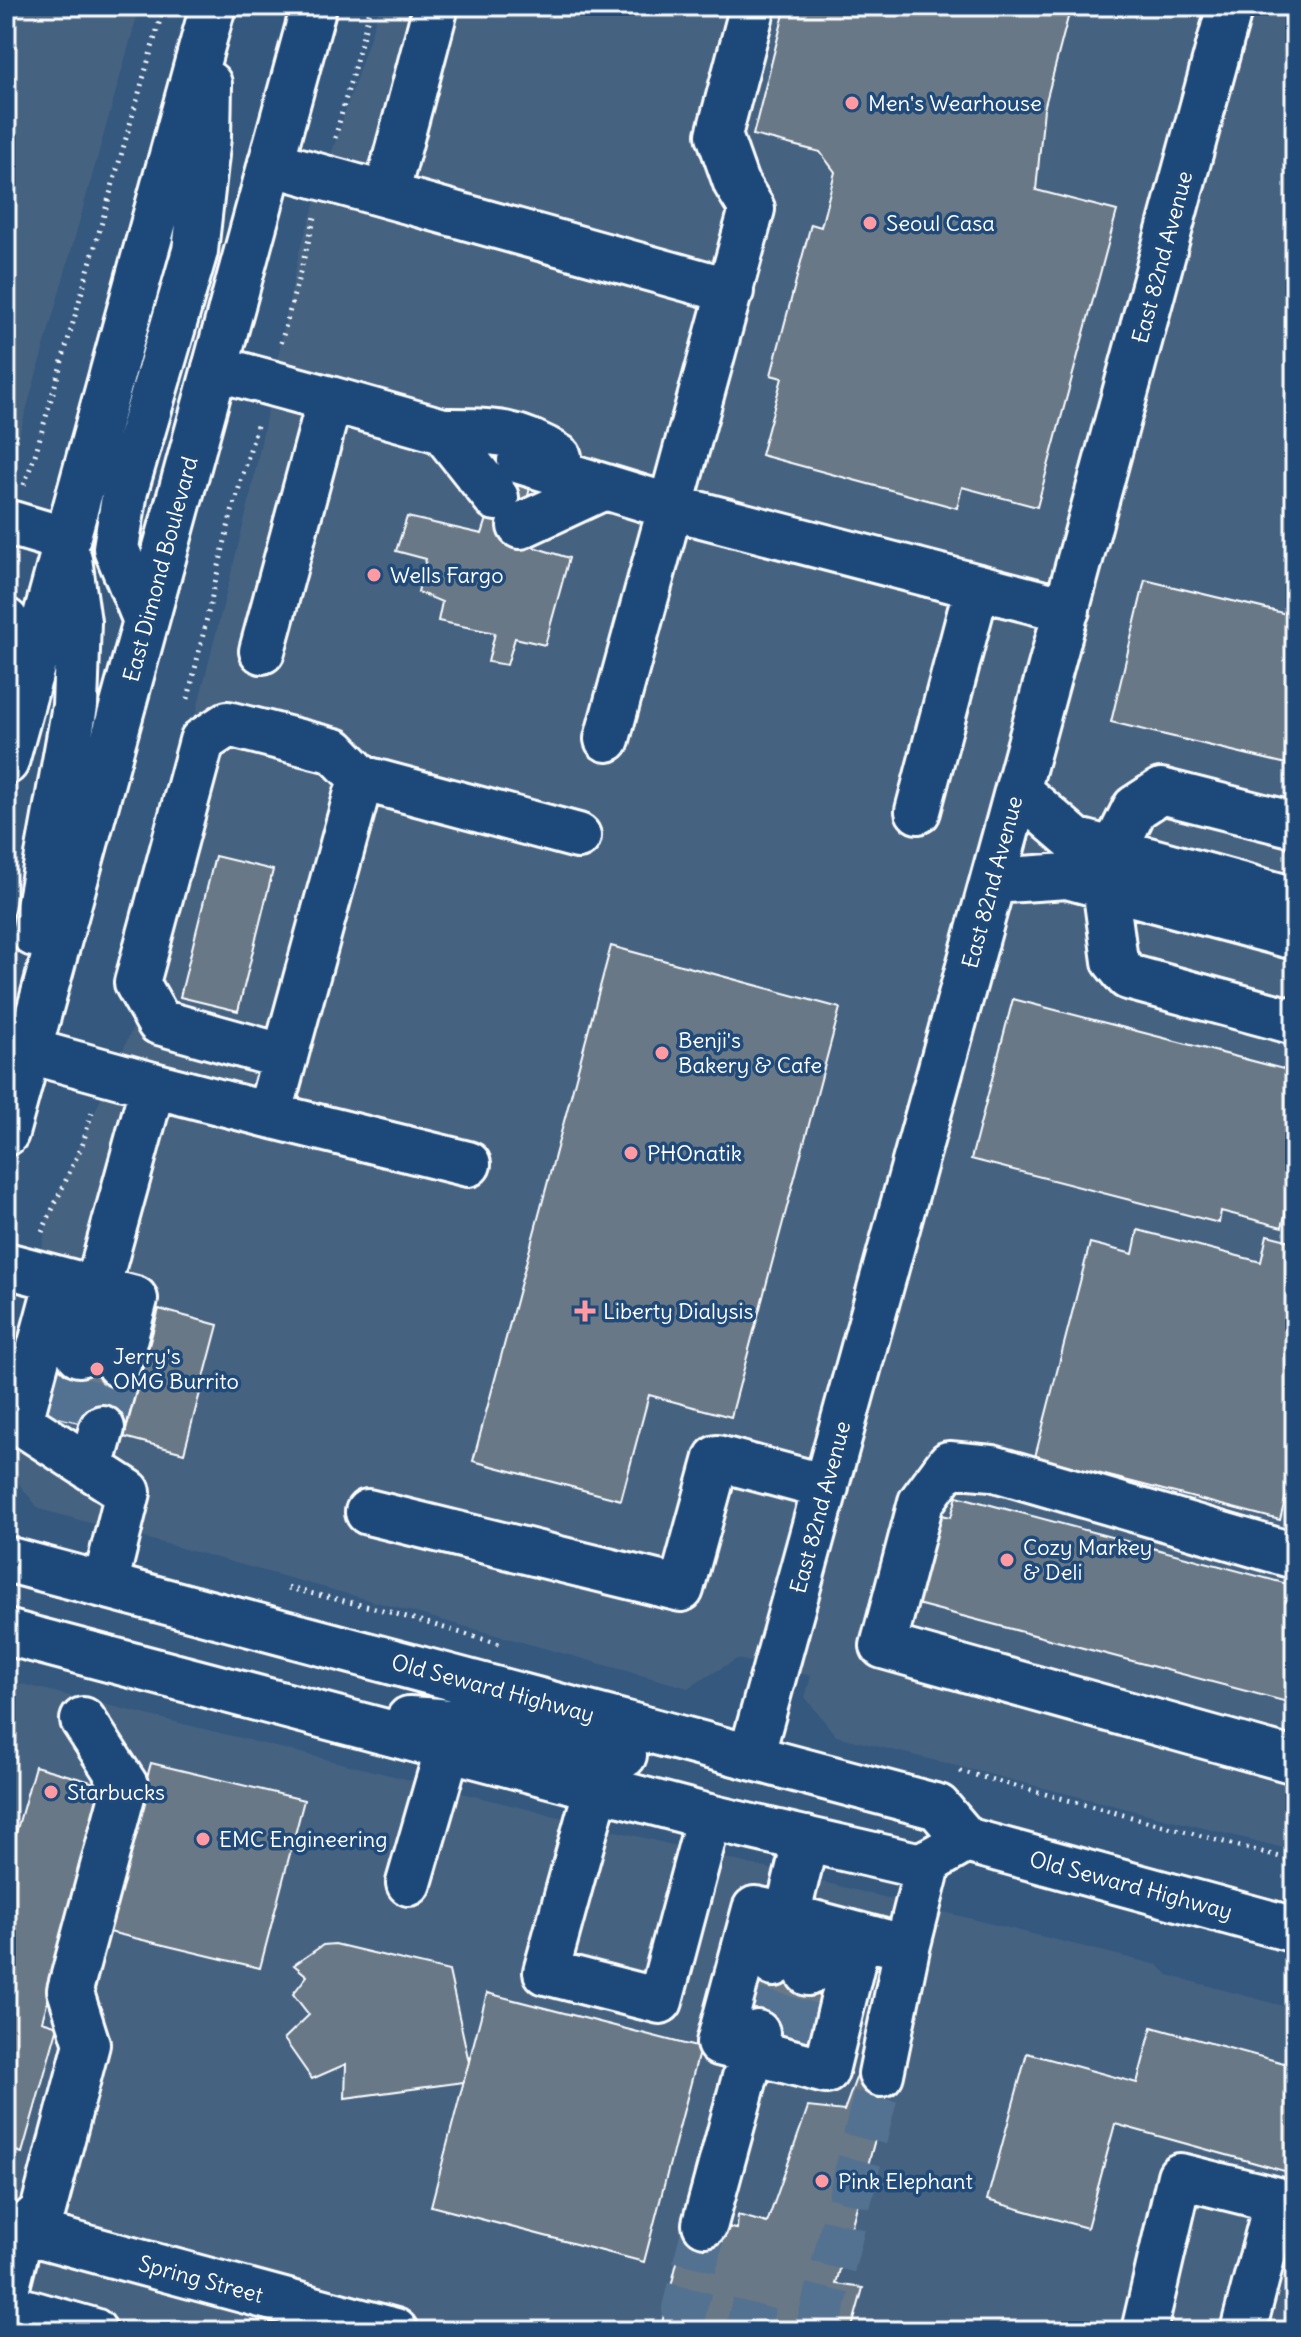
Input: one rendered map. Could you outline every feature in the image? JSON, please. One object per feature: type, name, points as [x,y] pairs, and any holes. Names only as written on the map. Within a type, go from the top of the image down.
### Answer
[{"type":"main road","name":"East Dimond Boulevard","points":[[10,1118],[314,6]]},
{"type":"main road","points":[[386,195],[436,6]]},
{"type":"main road","points":[[607,739],[752,209],[736,183],[719,135],[753,6]]},
{"type":"main road","name":"East 82nd Avenue","points":[[751,1757],[1018,791],[1230,6]]},
{"type":"main road","points":[[6,762],[212,12]]},
{"type":"main road","points":[[146,621],[116,548],[125,491],[195,251],[208,137],[212,12]]},
{"type":"main road","points":[[271,163],[731,291]]},
{"type":"main road","points":[[215,368],[443,431],[497,431],[534,441],[604,487],[1067,610]]},
{"type":"main road","points":[[262,651],[330,399]]},
{"type":"main road","points":[[443,431],[510,490],[604,487]]},
{"type":"main road","points":[[510,490],[604,487]]},
{"type":"main road","points":[[8,523],[67,540]]},
{"type":"main road","points":[[10,1118],[31,950],[75,706],[78,622],[67,540]]},
{"type":"main road","points":[[918,811],[977,587]]},
{"type":"main road","points":[[6,621],[29,678]]},
{"type":"main road","points":[[285,1057],[159,1022],[137,983],[202,741],[228,724],[335,751],[361,778],[578,836]]},
{"type":"main road","points":[[269,1115],[361,778]]},
{"type":"main road","points":[[1018,791],[1109,868],[1295,937]]},
{"type":"main road","points":[[1295,825],[1161,791],[1135,808],[1109,868],[1115,961],[1128,977],[1295,1022]]},
{"type":"main road","points":[[993,881],[1067,876],[1109,868],[1295,900]]},
{"type":"main road","points":[[29,1051],[468,1164]]},
{"type":"main road","points":[[105,1585],[128,1492],[78,1440],[13,1420],[48,1276],[153,1085]]},
{"type":"main road","points":[[48,1276],[135,1299],[98,1359]]},
{"type":"main road","points":[[368,1512],[681,1589],[717,1458],[826,1487]]},
{"type":"main road","points":[[1295,1556],[992,1468],[949,1464],[921,1502],[883,1646],[1295,1761]]},
{"type":"main road","name":"Old Seward Highway","points":[[6,1559],[938,1807],[948,1850]]},
{"type":"main road","name":"Old Seward Highway","points":[[6,1632],[709,1817],[921,1866],[948,1850],[1295,1930]]},
{"type":"main road","points":[[319,1714],[471,1722],[572,1741],[688,1772],[751,1757]]},
{"type":"main road","points":[[6,2291],[14,2228],[43,2211],[87,2044],[70,1990],[125,1785],[83,1720]]},
{"type":"main road","points":[[409,1883],[448,1748]]},
{"type":"main road","points":[[597,1787],[546,1972],[660,2001],[709,1817]]},
{"type":"main road","points":[[806,1839],[822,1925],[826,2071],[771,2047],[719,2043],[755,1909],[822,1925],[907,1948]]},
{"type":"main road","points":[[881,2074],[907,1948],[948,1850]]},
{"type":"main road","points":[[791,1969],[822,1925]]},
{"type":"main road","points":[[705,2224],[771,2047]]},
{"type":"main road","points":[[1144,2331],[1180,2176],[1277,2200],[1243,2331]]},
{"type":"main road","name":"Spring Street","points":[[14,2228],[372,2328]]},
{"type":"main road","points":[[6,2306],[94,2331]]},
{"type":"path","points":[[8,523],[35,455],[164,6]]},
{"type":"path","points":[[186,710],[230,519],[371,6]]},
{"type":"path","points":[[48,1276],[44,1224],[83,1143],[103,1072]]},
{"type":"shaded area","points":[[6,6],[140,6],[6,482]]},
{"type":"shaded area","points":[[380,6],[1295,6],[1295,1851],[836,1736],[805,1697],[811,1676],[737,1659],[688,1688],[39,1509],[6,1468],[6,1440],[48,1215],[139,1014],[188,744],[249,502],[299,252]]},
{"type":"shaded area","points":[[6,1680],[1158,1965],[1168,1975],[1295,2009],[1295,2331],[6,2331]]},
{"type":"building","points":[[786,6],[1071,6],[1044,109],[1036,190],[1117,211],[1037,507],[962,487],[957,508],[761,455],[782,378],[771,375],[811,224],[821,227],[835,172],[820,152],[753,135]]},
{"type":"building","points":[[498,424],[533,475],[517,542],[569,558],[545,645],[515,638],[507,665],[488,662],[495,633],[438,621],[442,602],[418,592],[426,559],[396,551],[407,517],[482,534],[501,476],[491,461]]},
{"type":"building","points":[[1145,580],[1295,616],[1295,766],[1111,722]]},
{"type":"building","points":[[215,856],[273,870],[238,1011],[180,997]]},
{"type":"building","points":[[611,946],[840,1008],[731,1417],[649,1395],[621,1500],[473,1461]]},
{"type":"building","points":[[1013,999],[1295,1072],[1295,1178],[1282,1227],[1221,1211],[1219,1223],[971,1159]]},
{"type":"building","points":[[1138,1230],[1261,1262],[1267,1235],[1295,1242],[1295,1460],[1280,1520],[1035,1457],[1090,1243],[1133,1254]]},
{"type":"building","points":[[159,1309],[218,1325],[184,1453],[124,1437]]},
{"type":"building","points":[[49,1346],[142,1370],[124,1434],[32,1410]]},
{"type":"building","points":[[957,1496],[1295,1586],[1295,1704],[913,1603],[937,1514],[951,1517]]},
{"type":"building","points":[[151,1763],[304,1800],[260,1968],[105,1931]]},
{"type":"building","points":[[35,1766],[109,1787],[42,2021],[58,2026],[22,2153],[6,2148],[6,1868]]},
{"type":"building","points":[[335,1944],[449,1971],[469,2062],[463,2082],[345,2098],[346,2064],[312,2079],[284,2039],[309,2015],[293,1994],[307,1976],[294,1965],[323,1945]]},
{"type":"building","points":[[749,1958],[831,1979],[813,2048],[731,2027]]},
{"type":"building","points":[[487,1993],[700,2048],[644,2262],[431,2206]]},
{"type":"building","points":[[1152,2027],[1295,2066],[1295,2174],[1115,2124],[1087,2228],[987,2200],[1027,2053],[1137,2083]]},
{"type":"building","name":"Pink Elephant","points":[[859,2070],[892,2076],[836,2284],[863,2288],[851,2331],[660,2331],[687,2222],[737,2229],[738,2215],[767,2223],[808,2107],[844,2111]]},
{"type":"tunnel","points":[[63,1418],[79,1354]]},
{"type":"tunnel","points":[[102,1428],[118,1364]]},
{"type":"tunnel","points":[[757,2033],[774,1964]]},
{"type":"tunnel","points":[[790,2042],[808,1973]]},
{"type":"tunnel","points":[[817,2331],[881,2074]]},
{"type":"tunnel","points":[[705,2224],[684,2309],[771,2331]]},
{"type":"place","name":"Men's Wearhouse","points":[[852,103]]},
{"type":"place","name":"Seoul Casa","points":[[870,223]]},
{"type":"place","name":"Wells Fargo","points":[[374,575]]},
{"type":"place","name":"Benji's Bakery & Cafe","points":[[662,1053]]},
{"type":"place","name":"PHOnatik","points":[[631,1153]]},
{"type":"place","name":"Liberty Dialysis","points":[[585,1311]]},
{"type":"place","name":"Jerry's OMG Burrito","points":[[97,1369]]},
{"type":"place","name":"Cozy Markey & Deli","points":[[1007,1560]]},
{"type":"place","name":"Starbucks","points":[[51,1792]]},
{"type":"place","name":"EMC Engineering","points":[[203,1839]]},
{"type":"place","name":"Pink Elephant","points":[[822,2181]]}]
